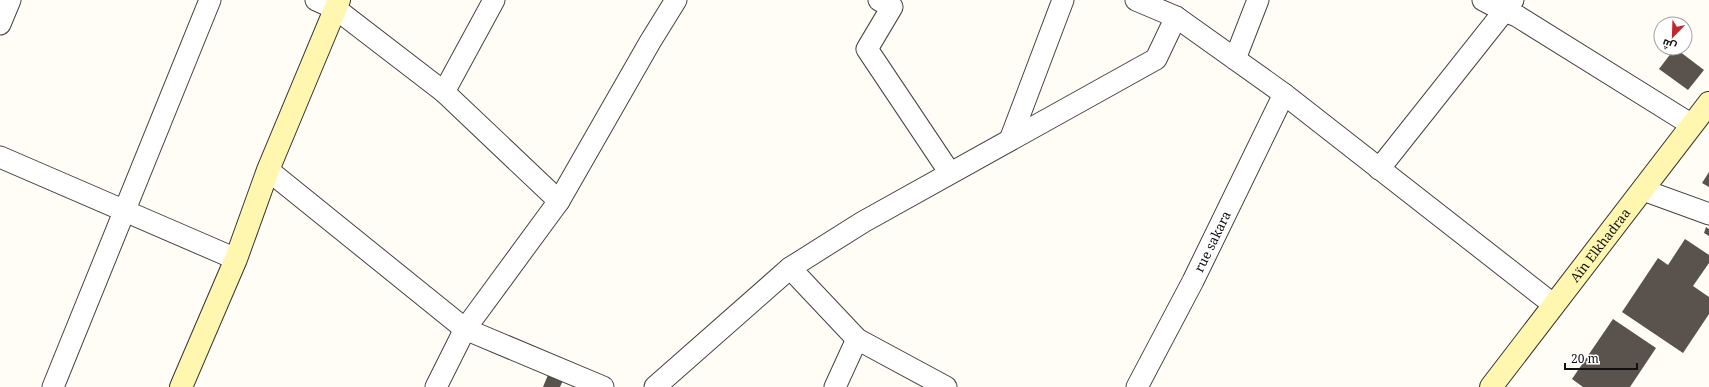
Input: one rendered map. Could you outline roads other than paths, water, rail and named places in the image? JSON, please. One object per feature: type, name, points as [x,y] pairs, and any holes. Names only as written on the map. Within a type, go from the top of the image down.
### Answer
[{"type":"street","points":[[0,24],[10,0]]},
{"type":"street","points":[[53,387],[210,0]]},
{"type":"street","points":[[444,92],[494,0]]},
{"type":"street","points":[[436,387],[465,329],[559,201],[650,42],[676,0]]},
{"type":"street","points":[[879,0],[892,7],[867,49],[950,174]]},
{"type":"street","points":[[1010,140],[1063,0]]},
{"type":"street","points":[[1136,0],[1176,16],[1284,94],[1554,305]]},
{"type":"street","points":[[1235,59],[1258,0]]},
{"type":"street","points":[[1484,0],[1509,6],[1517,16],[1692,126]]},
{"type":"street","points":[[181,387],[236,259],[330,3],[444,92],[559,201]]},
{"type":"street","points":[[1379,169],[1509,6]]},
{"type":"street","points":[[655,387],[790,268],[863,222],[1156,59],[1176,16]]},
{"type":"street","name":"rue sakara","points":[[1137,387],[1193,281],[1284,94]]},
{"type":"street","name":"Aïn Elkhadraa","points":[[1491,387],[1709,103]]},
{"type":"street","points":[[0,157],[236,259]]},
{"type":"street","points":[[268,170],[465,329],[603,387]]},
{"type":"street","points":[[1643,190],[1709,214]]},
{"type":"street","points":[[790,268],[857,339],[946,387]]},
{"type":"street","points":[[835,387],[857,339]]}]
